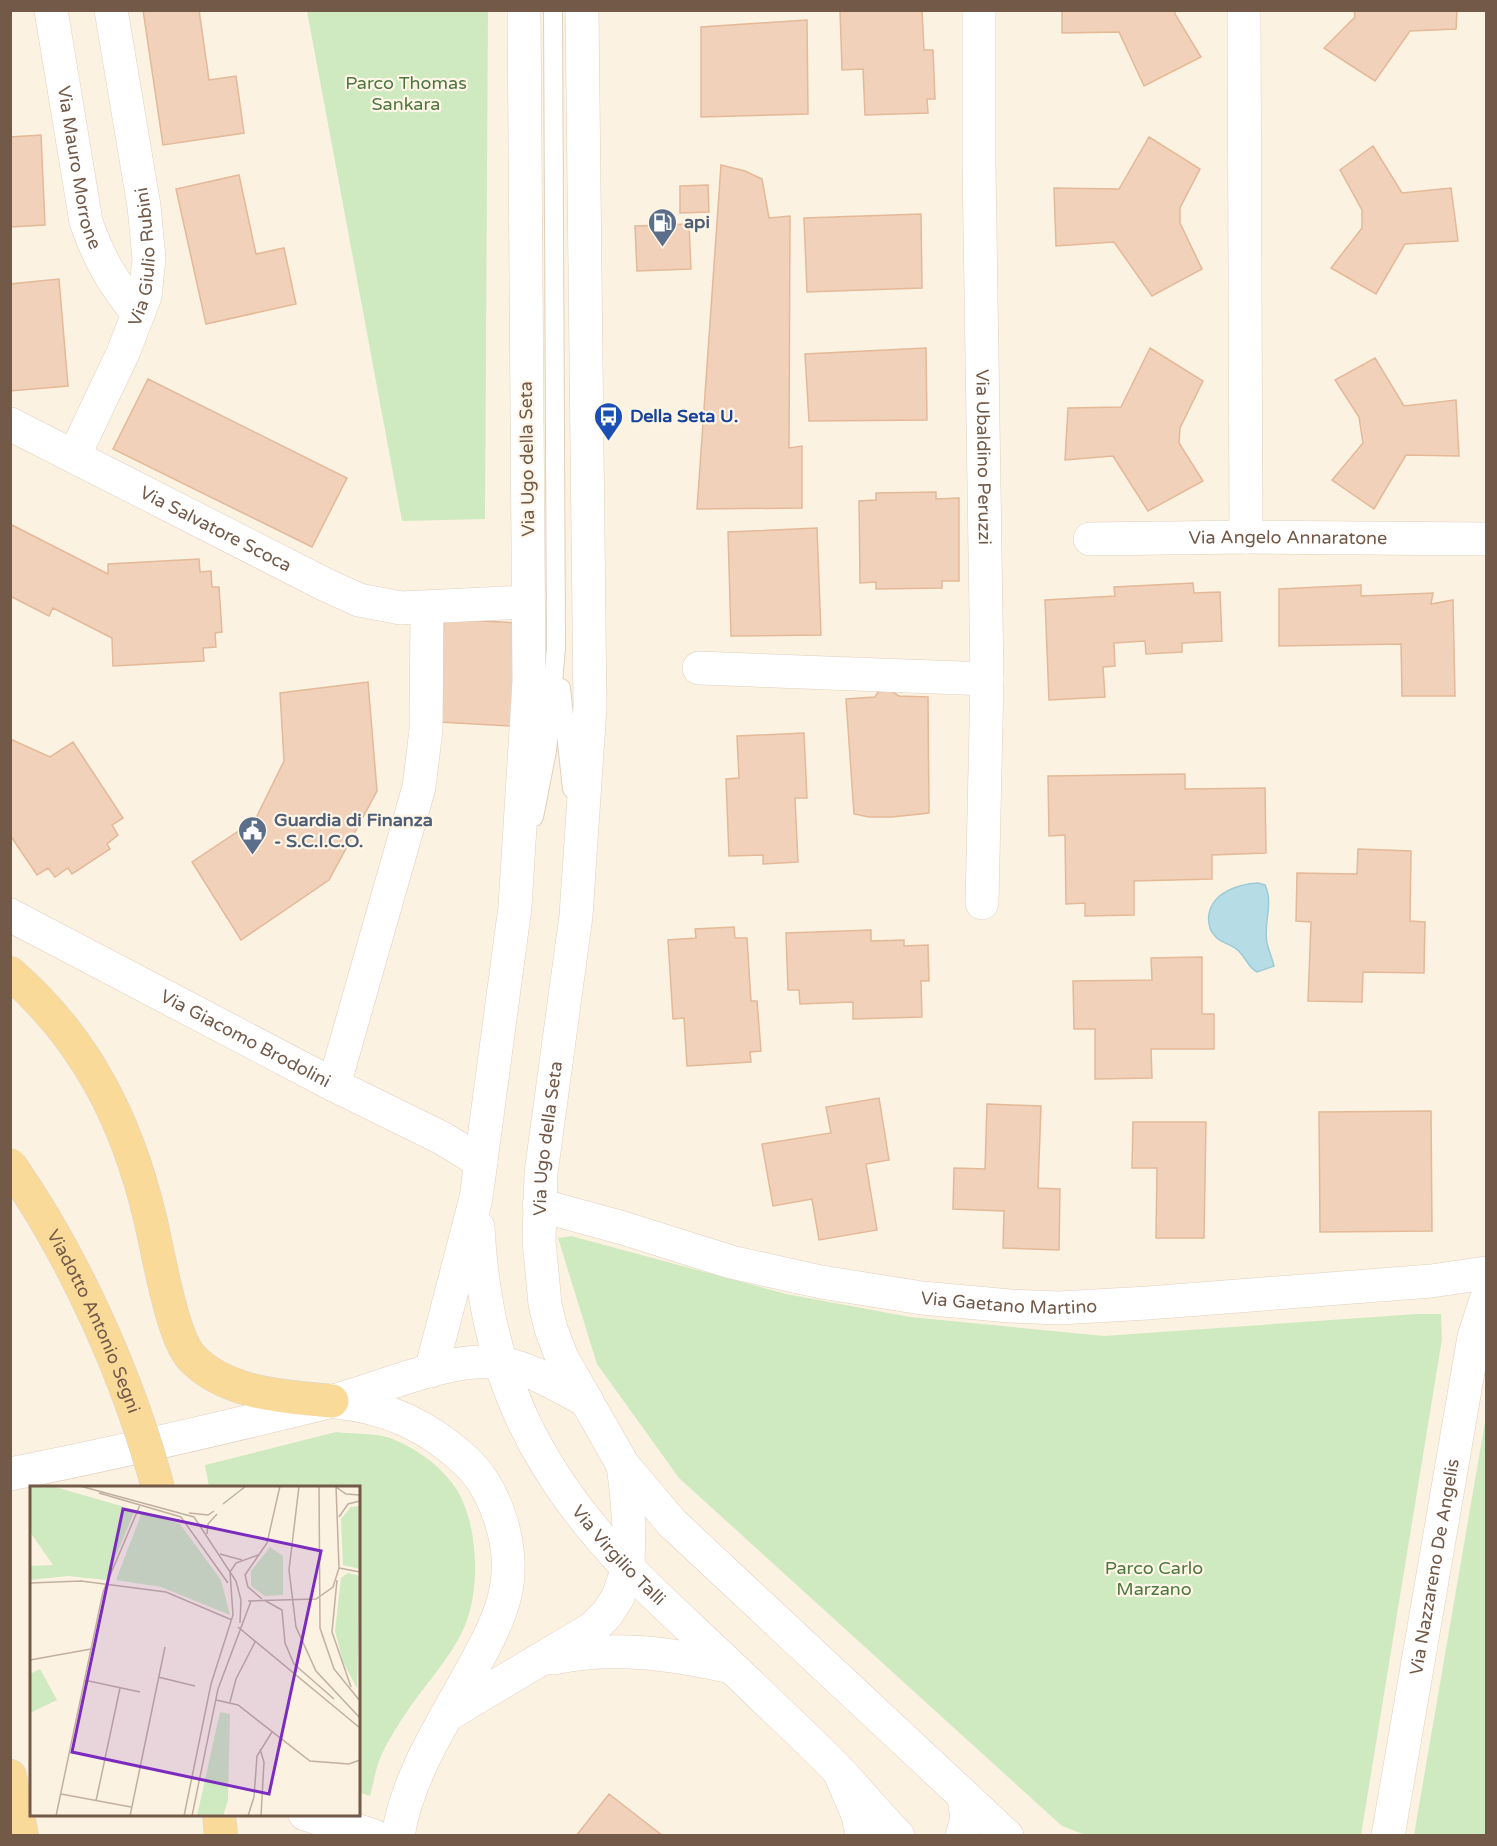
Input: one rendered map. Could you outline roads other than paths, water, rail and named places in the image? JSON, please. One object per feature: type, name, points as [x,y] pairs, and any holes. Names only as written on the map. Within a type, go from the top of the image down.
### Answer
[{"type":"main road","points":[[10,973],[31,991],[67,1031],[102,1085],[119,1120],[141,1183],[179,1335],[189,1355],[212,1373],[240,1386],[274,1395],[332,1401]]},
{"type":"main road","name":"Viadotto Antonio Segni","points":[[10,1166],[43,1216],[105,1338],[140,1430],[157,1486]]},
{"type":"main road","points":[[10,1776],[22,1836]]},
{"type":"main road","points":[[219,1816],[221,1836]]},
{"type":"street","name":"Via Mauro Morrone","points":[[51,10],[86,222],[97,253],[114,283],[138,314]]},
{"type":"street","name":"Via Giulio Rubini","points":[[74,456],[123,352],[145,296],[149,259],[144,206],[111,10]]},
{"type":"street","name":"Via Ugo della Seta","points":[[476,1198],[515,908],[529,681],[524,10]]},
{"type":"street","name":"Via Ugo della Seta","points":[[582,10],[591,685],[588,766],[576,916],[541,1173],[539,1241],[544,1297],[549,1323],[562,1358],[623,1465]]},
{"type":"street","name":"Via Ubaldino Peruzzi","points":[[979,10],[979,165],[987,679],[982,903]]},
{"type":"street","points":[[1244,10],[1246,537]]},
{"type":"street","name":"Via Salvatore Scoca","points":[[10,424],[359,600],[401,608],[528,602]]},
{"type":"street","name":"Via Angelo Annaratone","points":[[1090,539],[1246,537],[1486,539]]},
{"type":"street","points":[[334,1085],[419,786],[426,730],[427,608]]},
{"type":"street","points":[[699,668],[987,679]]},
{"type":"street","name":"Via Giacomo Brodolini","points":[[10,915],[334,1085],[442,1138],[481,1162]]},
{"type":"street","points":[[431,1371],[476,1198]]},
{"type":"street","name":"Via Virgilio Talli","points":[[476,1198],[482,1280],[500,1363],[522,1422],[548,1468],[581,1514],[628,1568],[839,1771],[898,1836]]},
{"type":"street","name":"Via Gaetano Martino","points":[[539,1205],[623,1228],[731,1262],[821,1282],[922,1298],[1010,1306],[1059,1308],[1148,1303],[1419,1282],[1486,1273]]},
{"type":"street","name":"Via Nazzareno De Angelis","points":[[1388,1836],[1473,1337],[1486,1300]]},
{"type":"street","points":[[10,1474],[121,1451],[332,1401],[461,1364],[500,1363],[544,1379],[587,1401]]},
{"type":"street","points":[[332,1401],[373,1408],[409,1421],[448,1445],[482,1479],[497,1509],[508,1554],[506,1594],[485,1646],[422,1760],[405,1803],[398,1836]]},
{"type":"street","points":[[449,1714],[585,1634],[600,1621],[618,1597],[628,1568],[630,1526],[623,1465]]},
{"type":"street","points":[[623,1465],[672,1523],[1007,1836]]},
{"type":"street","points":[[530,1666],[557,1657],[621,1652],[681,1656],[731,1667]]},
{"type":"street","points":[[839,1771],[854,1802],[862,1836]]},
{"type":"street","points":[[963,1836],[967,1818],[964,1797]]},
{"type":"street","points":[[308,1816],[374,1836]]},
{"type":"lane","name":"Via Ugo della Seta","points":[[515,908],[548,752],[556,648],[553,10]]},
{"type":"lane","name":"Via Ugo della Seta","points":[[556,648],[579,867]]},
{"type":"water","points":[[1258,883],[1265,885],[1268,892],[1266,936],[1274,966],[1257,972],[1238,951],[1213,934],[1209,914],[1211,906],[1221,895],[1235,887]]},
{"type":"place","name":"api","points":[[663,248]]},
{"type":"place","name":"Della Seta U.","points":[[609,442]]},
{"type":"place","name":"Guardia di Finanza - S.C.I.C.O.","points":[[253,856]]},
{"type":"park label","name":"Parco Thomas Sankara","points":[[406,94]]},
{"type":"park label","name":"Parco Carlo Marzano","points":[[1154,1578]]}]
